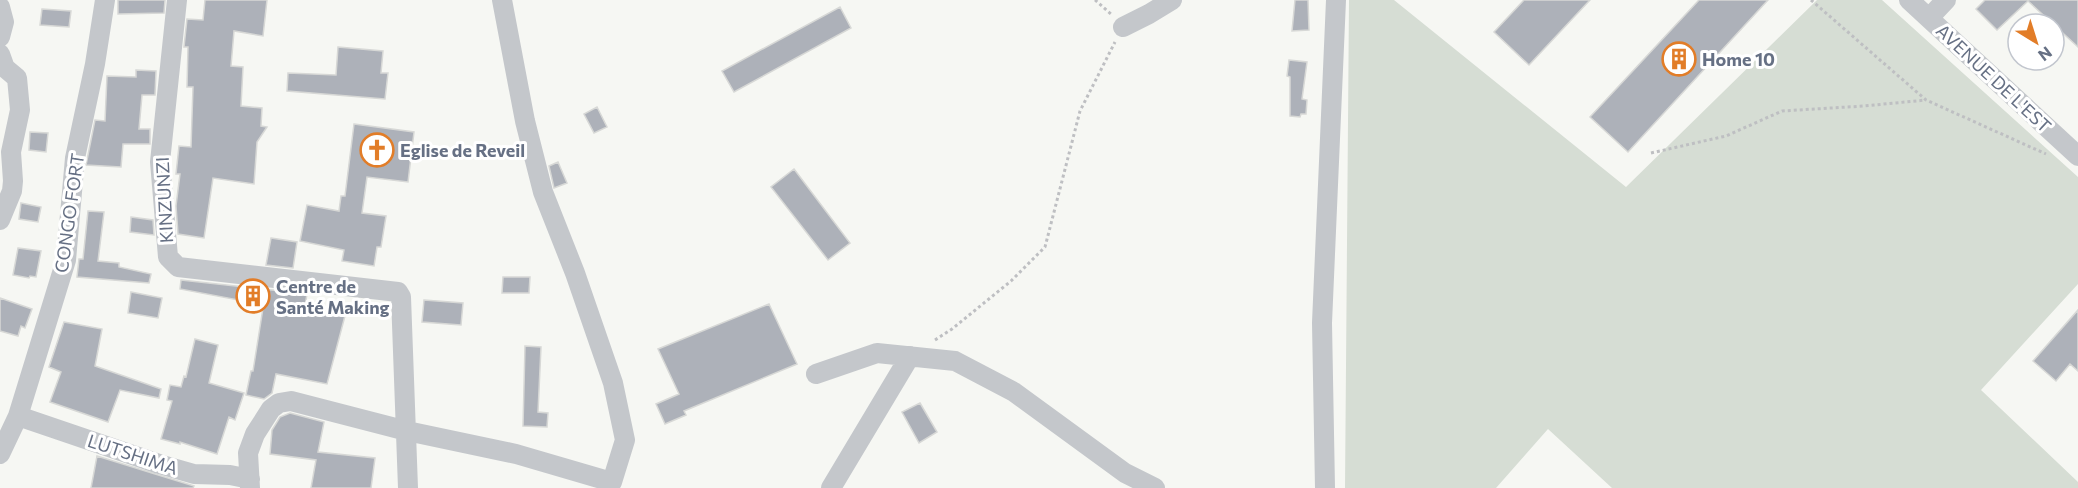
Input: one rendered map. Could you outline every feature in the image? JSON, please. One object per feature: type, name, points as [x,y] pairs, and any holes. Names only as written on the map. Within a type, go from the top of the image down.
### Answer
[{"type":"street","name":"CONGO FORT","points":[[0,454],[18,416],[66,260],[75,158],[95,64],[105,0]]},
{"type":"street","name":"KINZUNZI","points":[[177,0],[160,162],[168,257],[178,267],[398,292],[407,431],[408,488]]},
{"type":"street","points":[[250,483],[248,453],[255,434],[271,409],[279,403],[291,400],[407,431],[516,454],[613,485],[625,440],[613,383],[579,282],[543,192],[525,121],[502,0]]},
{"type":"street","points":[[1123,27],[1172,0]]},
{"type":"street","points":[[1325,488],[1322,322],[1336,0]]},
{"type":"street","name":"AVENUE DE L'EST","points":[[1909,0],[2078,156]]},
{"type":"street","points":[[1929,18],[1946,0]]},
{"type":"street","points":[[0,7],[4,21],[0,37]]},
{"type":"street","points":[[0,54],[5,68],[17,78],[17,98],[20,110],[10,152],[14,171],[12,190],[0,220]]},
{"type":"street","points":[[816,374],[877,353],[955,361],[1014,392],[1125,472],[1155,488]]},
{"type":"street","points":[[831,488],[910,356]]},
{"type":"street","name":"LUTSHIMA","points":[[18,416],[159,464],[194,474],[230,475],[250,483]]},
{"type":"path","points":[[1811,0],[1926,100],[2047,154]]},
{"type":"path","points":[[910,356],[961,322],[1011,281],[1045,247],[1080,111],[1123,27]]},
{"type":"path","points":[[1652,153],[1726,136],[1782,111],[1926,100]]},
{"type":"shaded area","points":[[1349,0],[1394,0],[1626,187],[1817,0],[1882,0],[2078,177],[2078,284],[1981,390],[2078,482],[2078,488],[1612,488],[1548,429],[1496,488],[1345,488]]},
{"type":"building","points":[[118,0],[165,0],[164,13],[118,14]]},
{"type":"building","points":[[205,0],[267,0],[263,36],[234,31],[231,66],[243,67],[241,106],[262,108],[261,126],[267,127],[257,142],[254,184],[213,178],[204,238],[178,234],[176,206],[180,174],[176,174],[179,146],[191,147],[193,87],[187,87],[188,47],[184,47],[187,19],[203,20]]},
{"type":"building","points":[[1295,0],[1308,0],[1309,30],[1292,31]]},
{"type":"building","points":[[1524,0],[1590,0],[1529,65],[1494,32]]},
{"type":"building","name":"Home 10","points":[[1699,0],[1768,0],[1628,152],[1590,117]]},
{"type":"building","points":[[1985,0],[2078,0],[2078,47],[2066,36],[2066,12],[2040,12],[2028,1],[2016,12],[2006,12],[2006,22],[1997,30],[1976,9]]},
{"type":"building","points":[[840,7],[851,28],[734,92],[722,71]]},
{"type":"building","points":[[42,9],[71,11],[69,27],[40,25]]},
{"type":"building","points":[[338,47],[383,51],[381,73],[388,73],[385,99],[287,91],[288,73],[336,75]]},
{"type":"building","points":[[1289,60],[1307,62],[1302,99],[1307,100],[1306,114],[1301,114],[1300,117],[1290,116],[1290,77],[1287,76]]},
{"type":"building","points":[[136,70],[156,71],[155,95],[142,95],[139,129],[150,129],[150,144],[123,144],[121,167],[86,165],[95,120],[105,121],[107,76],[136,77]]},
{"type":"building","points":[[597,107],[607,127],[594,133],[584,114]]},
{"type":"building","points":[[354,124],[414,132],[408,182],[367,177],[362,213],[386,216],[381,247],[377,247],[374,266],[342,261],[344,250],[300,241],[307,205],[339,211],[341,196],[345,196]]},
{"type":"building","points":[[30,132],[48,133],[46,152],[29,150]]},
{"type":"building","points":[[558,162],[567,183],[554,188],[549,166]]},
{"type":"building","points":[[794,169],[850,243],[828,260],[771,187]]},
{"type":"building","points":[[21,203],[41,207],[38,222],[19,219]]},
{"type":"building","points":[[88,211],[104,212],[98,261],[119,263],[119,267],[151,274],[149,283],[77,277],[79,259],[83,259]]},
{"type":"building","points":[[131,217],[153,220],[154,235],[130,232]]},
{"type":"building","points":[[271,238],[297,242],[293,268],[266,265]]},
{"type":"building","points":[[18,248],[41,251],[36,277],[13,275]]},
{"type":"building","points":[[503,277],[530,277],[529,293],[502,293]]},
{"type":"building","points":[[181,280],[307,294],[305,306],[346,312],[327,384],[276,374],[272,393],[264,399],[246,395],[251,371],[253,371],[263,308],[244,307],[244,301],[180,289]]},
{"type":"building","points":[[131,292],[162,298],[158,318],[128,313]]},
{"type":"building","points":[[0,298],[32,309],[25,328],[21,326],[18,336],[0,331]]},
{"type":"building","points":[[424,300],[463,303],[461,325],[422,322]]},
{"type":"building","points":[[769,304],[797,364],[684,411],[686,415],[665,424],[656,404],[679,394],[658,349]]},
{"type":"building","points":[[2078,310],[2078,371],[2070,364],[2056,381],[2033,361]]},
{"type":"building","points":[[64,322],[102,329],[95,366],[161,389],[159,398],[120,390],[108,422],[50,402],[61,372],[49,367]]},
{"type":"building","points":[[195,339],[218,345],[209,383],[244,393],[235,420],[229,417],[217,454],[180,442],[180,444],[161,439],[172,401],[167,400],[170,385],[181,387],[184,376],[186,377]]},
{"type":"building","points":[[525,346],[541,347],[538,412],[548,413],[547,427],[523,426]]},
{"type":"building","points":[[920,403],[937,432],[919,443],[902,412]]},
{"type":"building","points":[[290,413],[324,422],[318,452],[375,458],[371,488],[311,488],[316,460],[270,454],[272,430],[280,417]]},
{"type":"building","points":[[97,456],[194,486],[193,488],[91,488]]},
{"type":"place","name":"Home 10","points":[[1679,59]]},
{"type":"place","name":"Eglise de Reveil","points":[[377,150]]},
{"type":"place","name":"Centre de Santé Making","points":[[253,296]]}]
